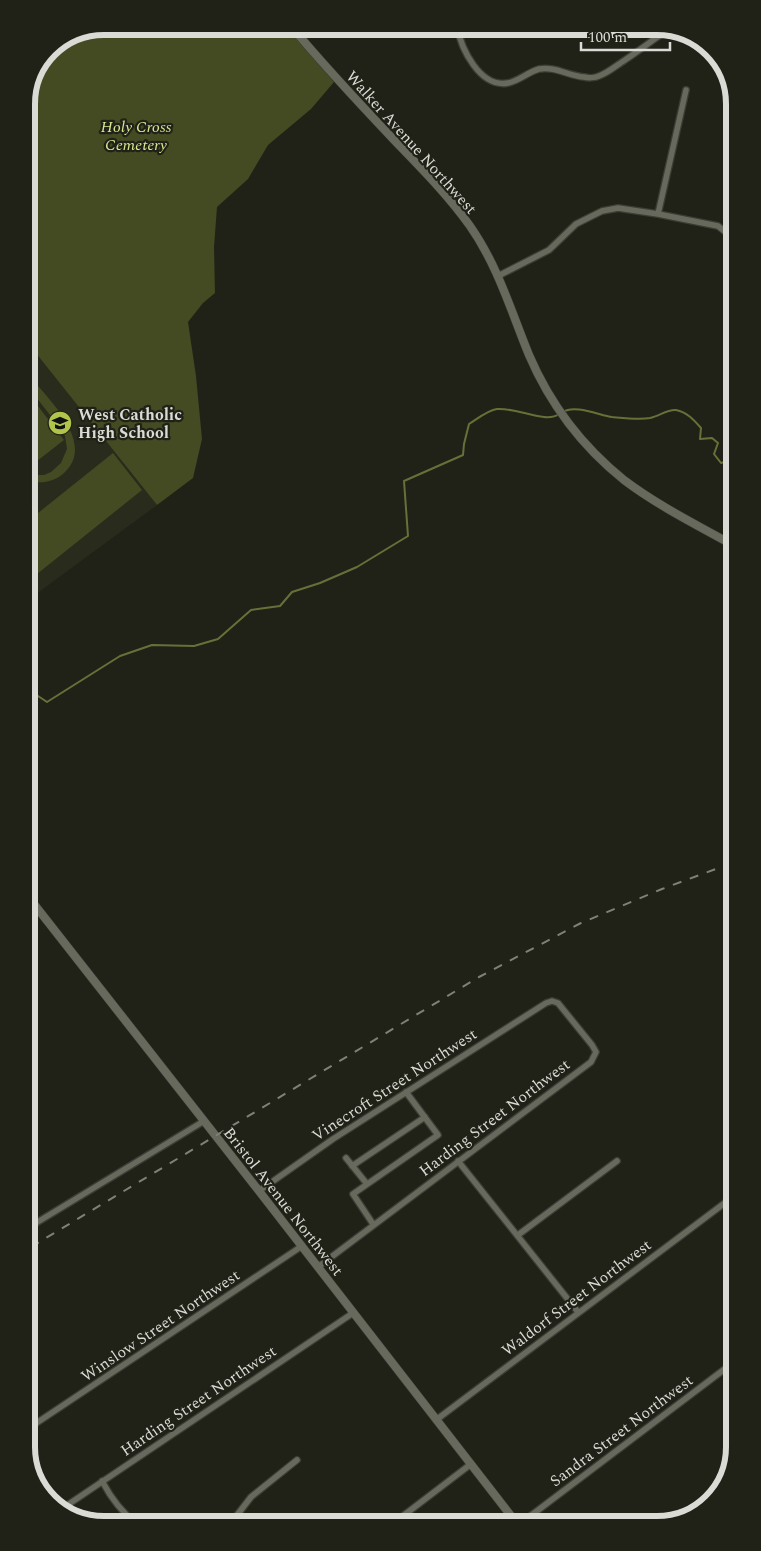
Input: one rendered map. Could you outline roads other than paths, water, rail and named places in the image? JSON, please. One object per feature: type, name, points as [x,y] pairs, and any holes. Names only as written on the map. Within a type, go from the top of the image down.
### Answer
[{"type":"street","name":"Walker Avenue Northwest","points":[[299,35],[331,73],[459,210],[486,250],[545,388],[572,428],[594,453],[625,481],[652,499],[726,541]]},
{"type":"street","points":[[459,35],[466,53],[482,75],[492,82],[500,84],[510,82],[540,69],[552,69],[585,78],[599,76],[660,35]]},
{"type":"street","points":[[651,35],[654,39]]},
{"type":"street","points":[[658,214],[686,90]]},
{"type":"street","points":[[498,276],[549,250],[576,224],[602,211],[618,208],[658,214],[718,226],[726,232]]},
{"type":"street","name":"Bristol Avenue Northwest","points":[[35,905],[511,1516]]},
{"type":"street","name":"Vinecroft Street Northwest","points":[[259,1191],[333,1138],[546,1003],[552,1001],[558,1003],[592,1045],[596,1052],[591,1062]]},
{"type":"street","name":"Harding Street Northwest","points":[[318,1266],[591,1062]]},
{"type":"street","points":[[373,1224],[353,1194],[438,1135],[406,1092]]},
{"type":"street","points":[[352,1166],[425,1117]]},
{"type":"street","points":[[35,1224],[204,1122]]},
{"type":"street","points":[[346,1158],[367,1184]]},
{"type":"street","points":[[458,1161],[578,1312]]},
{"type":"street","points":[[518,1235],[617,1161]]},
{"type":"street","name":"Waldorf Street Northwest","points":[[436,1420],[726,1202]]},
{"type":"street","name":"Winslow Street Northwest","points":[[35,1424],[302,1246]]},
{"type":"street","name":"Harding Street Northwest","points":[[67,1505],[352,1313]]},
{"type":"street","name":"Sandra Street Northwest","points":[[530,1516],[726,1368]]},
{"type":"street","points":[[236,1516],[251,1497],[297,1460]]},
{"type":"street","points":[[403,1516],[471,1464]]},
{"type":"street","points":[[102,1481],[112,1498],[127,1516]]},
{"type":"waterway","points":[[35,694],[47,702],[120,656],[152,645],[194,646],[218,639],[251,610],[280,606],[292,592],[320,583],[357,567],[408,536],[404,481],[463,455],[469,424],[486,413],[497,409],[513,410],[546,417],[553,417],[559,414]]},
{"type":"waterway","points":[[563,412],[573,409],[612,417],[641,419],[670,411],[680,411],[690,417],[701,428],[700,439],[712,438],[718,443],[714,454],[721,463],[726,462]]},
{"type":"railway","points":[[35,1245],[479,977],[581,923],[662,889],[726,865]]},
{"type":"place","name":"West Catholic High School","points":[[60,423]]},
{"type":"park label","name":"Holy Cross Cemetery","points":[[136,135]]}]
